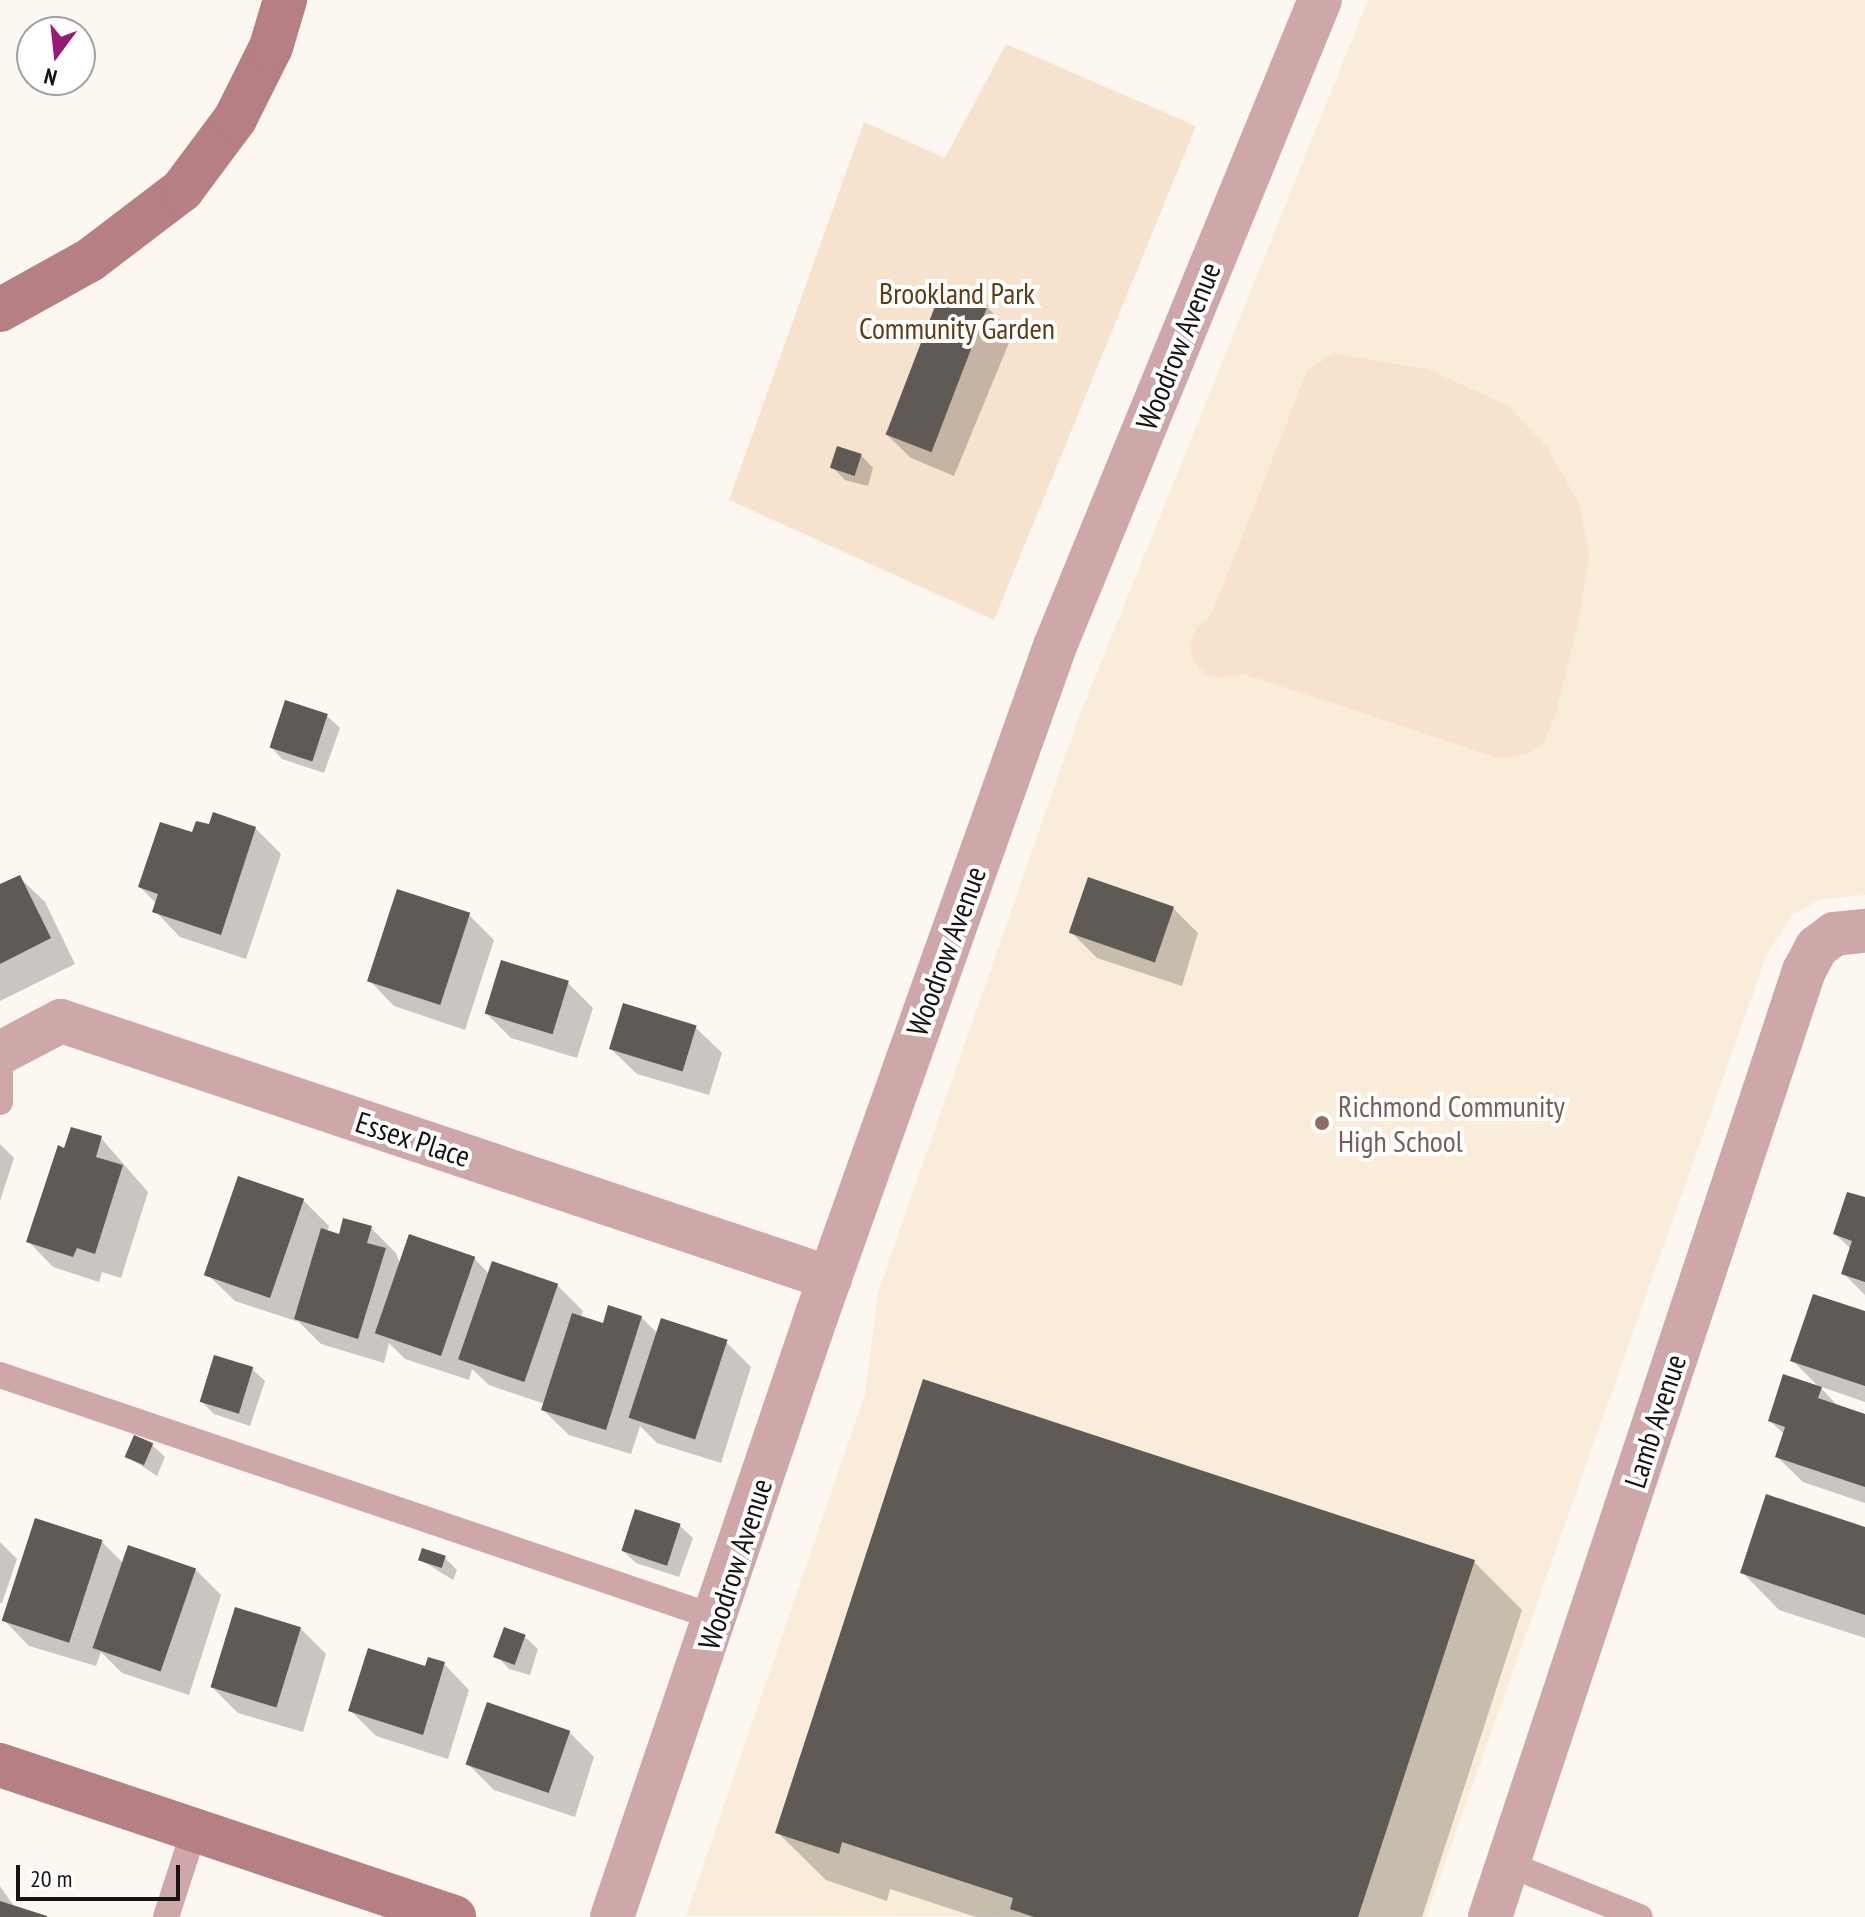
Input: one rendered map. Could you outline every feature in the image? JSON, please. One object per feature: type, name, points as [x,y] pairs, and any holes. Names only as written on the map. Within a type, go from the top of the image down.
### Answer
[{"type":"main road","points":[[0,310],[90,260],[182,190],[235,119],[271,47],[285,0]]},
{"type":"main road","points":[[0,1765],[454,1917]]},
{"type":"street","name":"Woodrow Avenue","points":[[612,1917],[717,1618],[830,1278],[1055,646],[1320,0]]},
{"type":"street","name":"Lamb Avenue","points":[[1490,1917],[1804,971],[1817,947],[1850,932]]},
{"type":"street","name":"Essex Place","points":[[0,1053],[61,1021],[830,1278]]},
{"type":"lane","points":[[0,1053],[0,1102]]},
{"type":"lane","points":[[0,1375],[717,1618]]},
{"type":"lane","points":[[166,1917],[194,1831]]},
{"type":"lane","points":[[1508,1864],[1609,1911],[1640,1917]]},
{"type":"shaded area","name":"Richmond Community High School","points":[[1368,0],[1865,0],[1865,895],[1819,900],[1793,915],[1767,954],[1426,1917],[686,1916],[865,1394],[878,1292],[1077,722]]},
{"type":"green space","name":"Brookland Park Community Garden","points":[[1006,44],[1196,126],[994,620],[729,500],[864,122],[945,158]]},
{"type":"green space","points":[[1334,353],[1427,369],[1509,406],[1547,448],[1579,503],[1589,555],[1578,623],[1555,716],[1545,741],[1529,753],[1502,759],[1243,674],[1221,678],[1204,673],[1193,660],[1190,644],[1197,627],[1211,616],[1307,371]]},
{"type":"building","points":[[942,288],[988,306],[931,452],[886,435]]},
{"type":"building","points":[[837,446],[862,454],[855,476],[830,468]]},
{"type":"building","points":[[285,700],[328,714],[312,761],[270,748]]},
{"type":"building","points":[[213,812],[256,827],[221,935],[152,912],[158,894],[138,887],[160,822],[192,832],[196,821],[209,824]]},
{"type":"building","points":[[20,875],[51,938],[0,964],[0,884]]},
{"type":"building","points":[[1088,877],[1174,907],[1155,962],[1069,933]]},
{"type":"building","points":[[397,889],[470,913],[440,1005],[367,981]]},
{"type":"building","points":[[501,960],[569,981],[553,1034],[485,1014]]},
{"type":"building","points":[[623,1003],[697,1026],[683,1071],[609,1049]]},
{"type":"building","points":[[71,1127],[102,1136],[96,1157],[123,1165],[95,1254],[77,1248],[73,1257],[26,1242],[58,1145],[64,1148]]},
{"type":"building","points":[[238,1176],[304,1199],[270,1298],[204,1275]]},
{"type":"building","points":[[1847,1192],[1865,1197],[1865,1282],[1841,1274],[1852,1241],[1833,1234]]},
{"type":"building","points":[[343,1218],[372,1226],[367,1243],[386,1248],[358,1339],[294,1319],[321,1228],[339,1234]]},
{"type":"building","points":[[409,1234],[475,1257],[441,1356],[375,1333]]},
{"type":"building","points":[[492,1261],[558,1284],[524,1382],[458,1359]]},
{"type":"building","points":[[1813,1294],[1865,1311],[1865,1386],[1790,1361]]},
{"type":"building","points":[[608,1305],[642,1316],[606,1430],[541,1410],[572,1313],[603,1323]]},
{"type":"building","points":[[661,1318],[728,1340],[695,1439],[629,1418]]},
{"type":"building","points":[[214,1355],[253,1367],[239,1414],[200,1402]]},
{"type":"building","points":[[1783,1374],[1822,1387],[1818,1398],[1865,1414],[1865,1487],[1775,1457],[1785,1427],[1768,1421]]},
{"type":"building","points":[[923,1379],[1475,1560],[1358,1917],[1034,1917],[1010,1909],[1013,1898],[842,1842],[839,1854],[775,1833]]},
{"type":"building","points":[[134,1435],[153,1443],[144,1465],[125,1457]]},
{"type":"building","points":[[1766,1494],[1865,1527],[1865,1615],[1740,1573]]},
{"type":"building","points":[[635,1509],[681,1524],[667,1566],[621,1551]]},
{"type":"building","points":[[35,1518],[103,1540],[69,1643],[2,1621]]},
{"type":"building","points":[[128,1545],[196,1568],[161,1672],[93,1648]]},
{"type":"building","points":[[422,1548],[446,1556],[442,1568],[418,1560]]},
{"type":"building","points":[[235,1607],[301,1627],[276,1708],[210,1687]]},
{"type":"building","points":[[504,1627],[526,1635],[515,1665],[493,1657]]},
{"type":"building","points":[[368,1648],[425,1666],[428,1657],[445,1662],[423,1735],[348,1711]]},
{"type":"building","points":[[487,1702],[570,1731],[549,1793],[466,1764]]},
{"type":"building","points":[[0,1901],[47,1916],[47,1917],[0,1917]]},
{"type":"place","name":"Richmond Community High School","points":[[1322,1123]]}]
